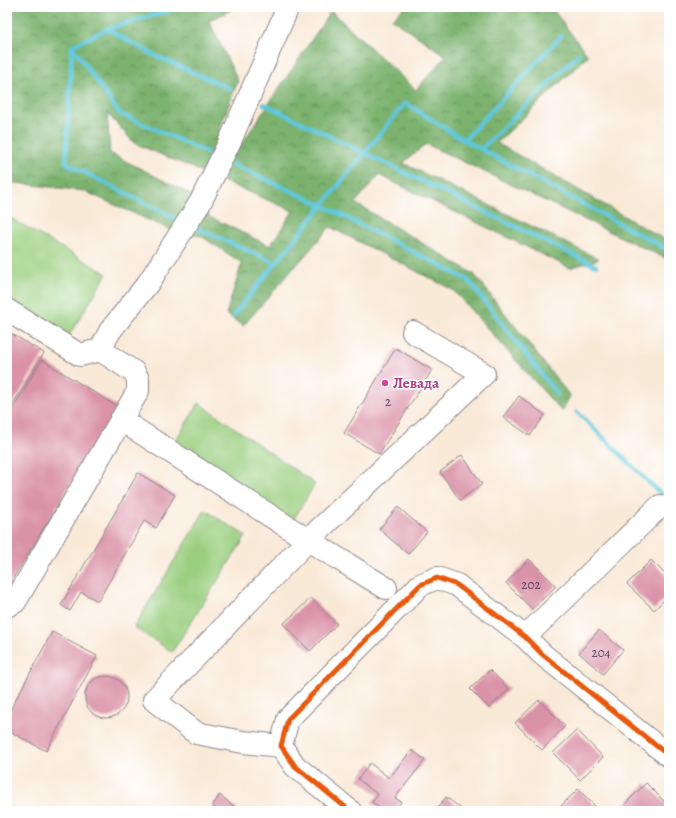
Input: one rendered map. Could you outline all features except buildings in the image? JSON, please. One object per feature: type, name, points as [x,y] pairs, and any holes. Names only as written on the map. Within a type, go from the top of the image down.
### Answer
[{"type":"street","points":[[100,350],[110,331],[149,282],[200,203],[230,142],[288,7]]},
{"type":"street","points":[[7,310],[80,355],[100,350],[134,372],[138,379],[138,391],[15,602],[7,606]]},
{"type":"street","points":[[350,811],[295,766],[281,746],[243,742],[196,733],[154,700],[308,540],[484,374],[413,332]]},
{"type":"street","points":[[121,420],[308,540],[386,588]]},
{"type":"street","points":[[525,637],[660,506]]},
{"type":"street","points":[[281,746],[288,719],[420,585],[437,578],[457,585],[525,637],[542,654],[668,755]]},
{"type":"green space","points":[[7,7],[237,7],[209,21],[238,81],[220,128],[239,148],[331,11],[416,90],[446,56],[392,19],[405,7],[551,7],[588,56],[497,143],[669,242],[669,260],[426,144],[403,163],[599,259],[570,268],[379,175],[355,203],[474,274],[570,396],[562,412],[453,290],[330,227],[243,326],[226,314],[242,263],[201,236],[173,231],[84,191],[7,182]],"holes":[[[107,113],[134,143],[293,211],[270,246],[210,217],[192,195],[110,153]]]},
{"type":"green space","points":[[7,216],[107,274],[68,337],[7,301]]},
{"type":"green space","points":[[199,403],[315,484],[290,525],[172,446]]},
{"type":"green space","points":[[205,510],[246,536],[172,652],[134,627]]},
{"type":"waterway","points":[[180,7],[107,29],[72,46],[66,163],[180,221]]},
{"type":"waterway","points":[[107,29],[154,55],[231,89]]},
{"type":"waterway","points":[[233,316],[405,103],[464,140],[561,36]]},
{"type":"waterway","points":[[72,46],[119,113],[208,153]]},
{"type":"waterway","points":[[481,149],[579,54]]},
{"type":"waterway","points":[[264,104],[596,266]]},
{"type":"waterway","points":[[464,140],[669,250]]},
{"type":"waterway","points":[[232,164],[322,205],[468,280],[557,394]]},
{"type":"waterway","points":[[199,229],[276,263]]},
{"type":"waterway","points":[[577,412],[666,499]]},
{"type":"cycle path","points":[[350,811],[295,766],[281,746],[288,719],[420,585],[437,578],[457,585],[525,637],[542,654],[669,756]]},
{"type":"place","name":"Левада","points":[[385,383]]}]
